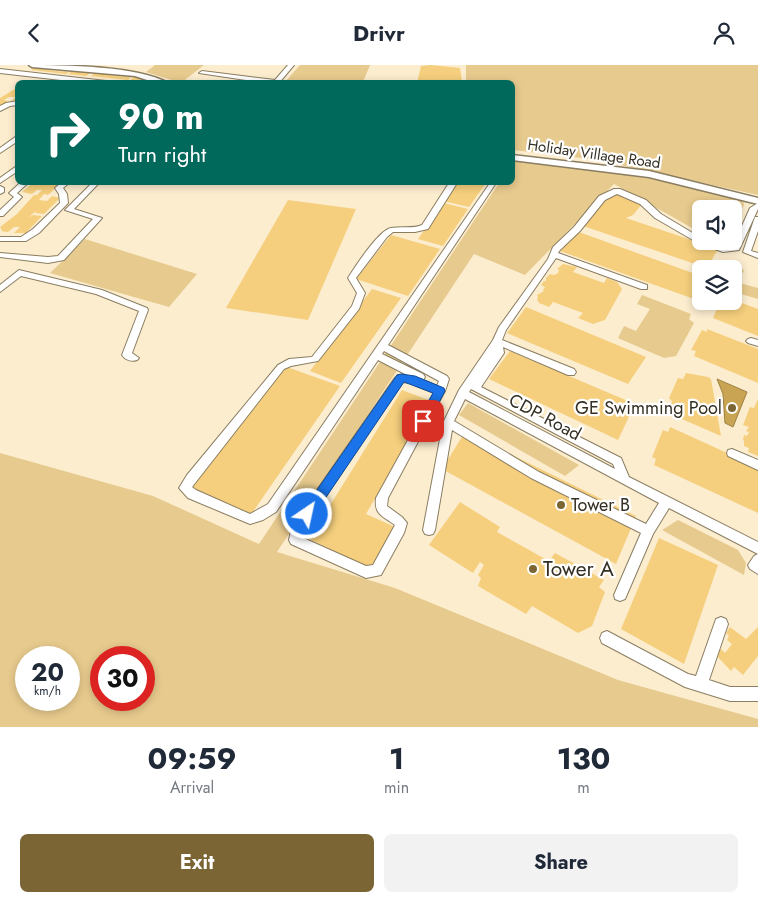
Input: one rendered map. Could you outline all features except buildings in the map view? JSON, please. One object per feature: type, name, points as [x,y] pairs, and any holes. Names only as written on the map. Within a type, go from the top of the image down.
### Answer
[{"type":"street","points":[[33,65],[139,72],[158,80]]},
{"type":"street","points":[[278,80],[291,65]]},
{"type":"street","points":[[1,69],[84,80]]},
{"type":"street","points":[[202,73],[260,80]]},
{"type":"street","points":[[0,109],[8,104],[15,103]]},
{"type":"street","points":[[0,151],[15,139]]},
{"type":"street","name":"Holiday Village Road","points":[[515,157],[648,173],[758,203]]},
{"type":"street","points":[[0,181],[15,169]]},
{"type":"street","points":[[0,214],[18,197],[13,193],[22,185]]},
{"type":"street","points":[[0,239],[23,239],[36,231],[64,203],[63,194],[59,188],[63,185]]},
{"type":"street","points":[[0,255],[48,261],[61,258],[98,218],[69,211],[94,185]]},
{"type":"street","points":[[452,185],[425,227],[415,230],[391,230],[384,235],[352,278],[361,293],[356,307],[315,359],[308,362],[287,362],[281,367],[190,478],[185,488],[192,494],[250,519],[272,508],[492,185]]},
{"type":"street","points":[[429,530],[448,423],[463,393],[497,341],[502,329],[552,259],[553,254],[577,229],[602,198],[617,191],[642,202],[658,216],[692,235]]},
{"type":"street","points":[[742,235],[758,203]]},
{"type":"street","points":[[758,219],[747,252],[758,256]]},
{"type":"street","points":[[553,254],[644,287]]},
{"type":"street","points":[[0,289],[19,273],[90,289],[127,301],[144,310],[128,355],[134,358]]},
{"type":"street","points":[[497,341],[571,372]]},
{"type":"street","points":[[497,341],[499,353],[474,388],[617,461],[625,481]]},
{"type":"street","points":[[383,347],[442,377],[444,383],[441,389],[382,498],[380,507],[385,513],[395,517],[400,523],[400,529],[377,571],[366,572],[295,540],[296,531],[397,382],[401,378],[411,379],[441,389]]},
{"type":"street","points":[[377,356],[441,389]]},
{"type":"street","name":"CDP Road","points":[[463,393],[625,481],[758,548]]},
{"type":"street","points":[[448,423],[534,475],[648,531]]},
{"type":"street","points":[[732,453],[758,465]]},
{"type":"street","points":[[620,595],[648,531],[666,502]]},
{"type":"street","points":[[758,560],[754,565],[758,568]]},
{"type":"street","points":[[700,685],[721,624]]},
{"type":"street","points":[[607,638],[685,680],[730,694],[758,694]]},
{"type":"shaded area","points":[[155,65],[204,65],[185,80],[171,80],[146,72]]},
{"type":"shaded area","points":[[300,65],[370,65],[364,80],[287,80]]},
{"type":"shaded area","points":[[466,65],[758,65],[758,195],[598,160],[515,150],[515,80],[466,80]]},
{"type":"shaded area","points":[[515,159],[620,169],[743,199],[744,205],[742,209],[742,200],[692,200],[692,228],[614,184],[525,275],[474,254],[277,552],[395,588],[618,680],[758,719],[758,727],[0,727],[0,453],[153,496],[259,544],[498,185],[515,185]]},
{"type":"shaded area","points":[[85,239],[197,274],[169,307],[50,273]]},
{"type":"shaded area","points":[[742,284],[758,288],[758,299],[742,294]]},
{"type":"shaded area","points":[[642,295],[691,314],[689,319],[694,323],[676,356],[664,358],[618,338],[624,326],[636,331],[650,309],[637,304]]},
{"type":"shaded area","name":"GE Swimming Pool","points":[[717,379],[747,392],[733,427],[725,423],[723,394]]},
{"type":"shaded area","points":[[468,403],[579,465],[565,476],[459,415]]},
{"type":"shaded area","points":[[678,520],[738,550],[746,563],[744,575],[662,530]]},
{"type":"place","name":"GE Swimming Pool","points":[[732,408]]},
{"type":"place","name":"Tower B","points":[[561,505]]},
{"type":"place","name":"Tower A","points":[[533,569]]},
{"type":"route","points":[[307,514],[401,378],[411,379],[440,391],[423,421]]}]
